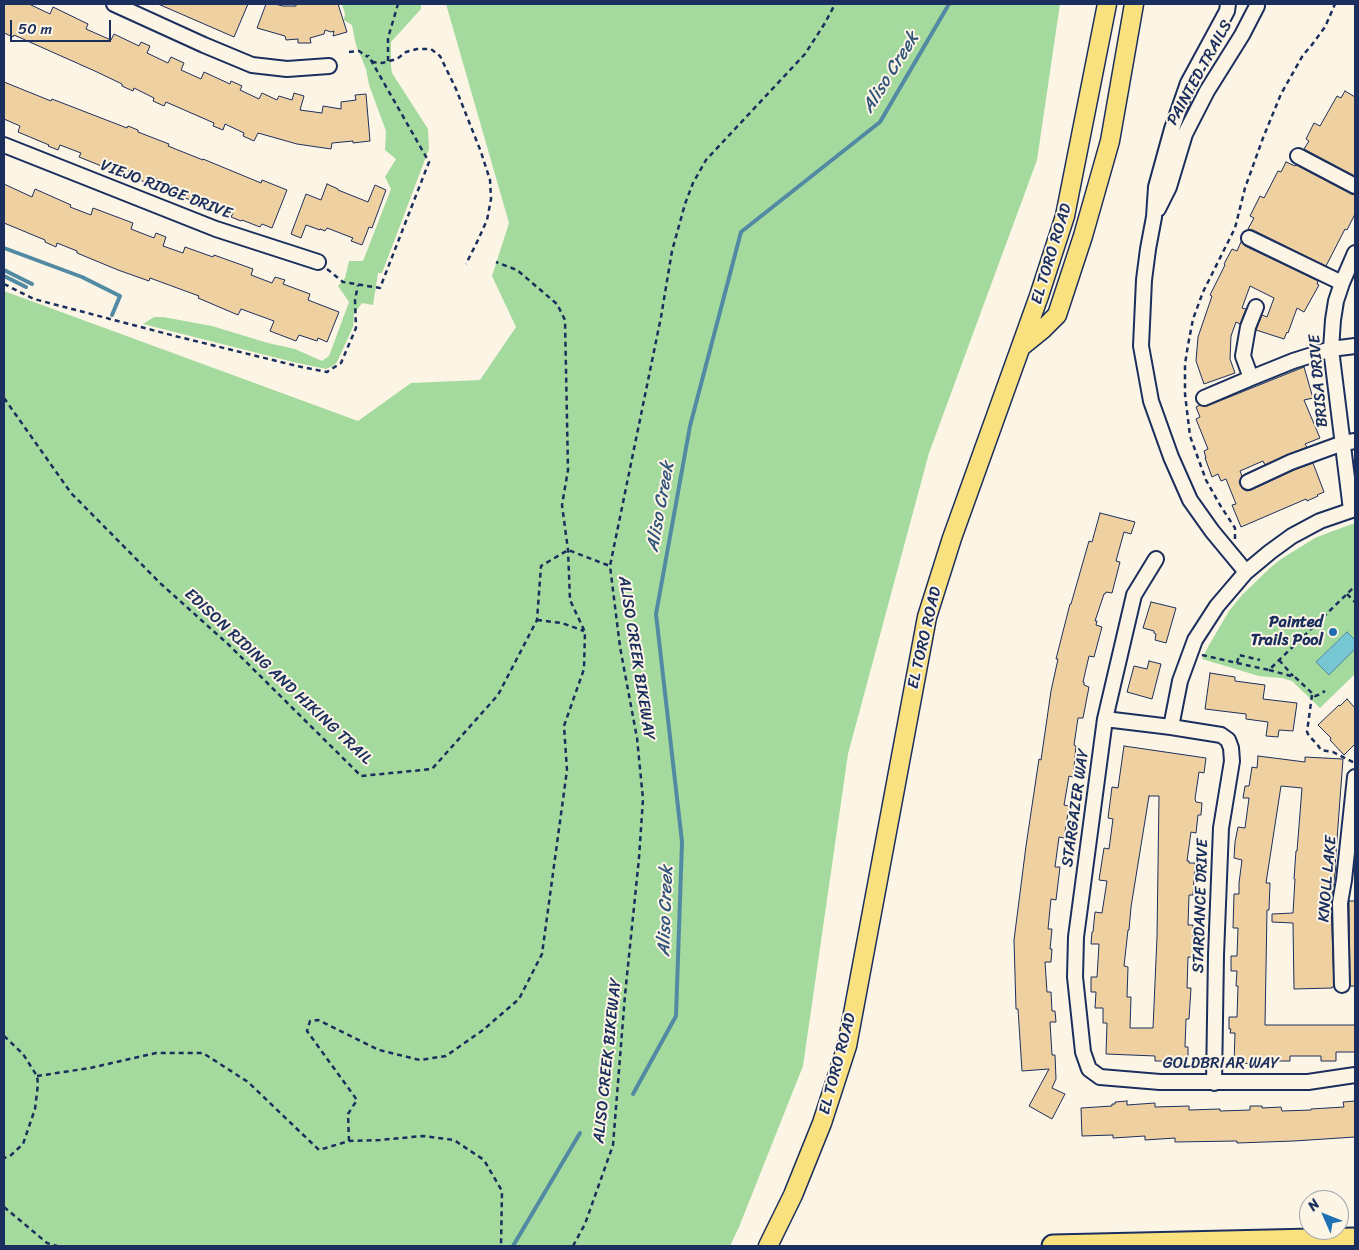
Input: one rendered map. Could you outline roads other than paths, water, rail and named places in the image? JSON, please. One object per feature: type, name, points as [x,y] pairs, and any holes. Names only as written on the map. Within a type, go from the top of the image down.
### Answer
[{"type":"highway","points":[[1053,1246],[1355,1239]]},
{"type":"main road","name":"EL TORO ROAD","points":[[768,1246],[793,1195],[822,1123],[846,1046],[927,617],[952,538],[1022,346],[1065,216],[1107,4]]},
{"type":"main road","points":[[1022,346],[1043,330],[1057,314],[1084,236],[1110,141],[1134,4]]},
{"type":"street","points":[[114,4],[252,65],[287,69],[329,66]]},
{"type":"street","name":"PAINTED TRAILS","points":[[1228,4],[1188,83],[1172,129],[1156,187],[1154,217],[1144,280],[1142,346],[1151,401],[1170,458],[1190,500],[1212,532],[1246,572]]},
{"type":"street","name":"PAINTED TRAILS","points":[[1154,217],[1169,187],[1185,134],[1207,91],[1242,35],[1256,4]]},
{"type":"street","name":"VIEJO RIDGE DRIVE","points":[[4,145],[216,229],[318,262]]},
{"type":"street","points":[[1298,156],[1355,186]]},
{"type":"street","points":[[1249,238],[1342,283]]},
{"type":"street","name":"BRISA DRIVE","points":[[1353,510],[1349,442],[1331,350],[1336,301],[1355,253]]},
{"type":"street","points":[[1251,378],[1243,356],[1248,327],[1256,307]]},
{"type":"street","points":[[1204,398],[1293,361],[1331,350],[1355,346]]},
{"type":"street","points":[[1248,482],[1291,462],[1349,442]]},
{"type":"street","points":[[1105,719],[1171,727],[1180,682],[1195,640],[1217,606],[1246,572],[1292,536],[1320,521],[1353,510]]},
{"type":"street","name":"STARGAZER WAY","points":[[1089,1069],[1083,1052],[1075,977],[1076,936],[1105,719],[1134,595],[1156,559]]},
{"type":"street","name":"STARDANCE DRIVE","points":[[1171,727],[1221,735],[1228,740],[1231,748],[1232,761],[1221,828],[1216,955],[1214,1083]]},
{"type":"street","name":"KNOLL LAKE","points":[[1342,985],[1340,902],[1350,880],[1355,777]]},
{"type":"street","name":"GOLDBRIAR WAY","points":[[1089,1069],[1100,1077],[1160,1082],[1308,1082],[1355,1075]]},
{"type":"water","name":"Painted Trails Pool","points":[[1347,632],[1355,640],[1355,649],[1329,675],[1316,662]]},
{"type":"waterway","name":"Aliso Creek","points":[[633,1094],[676,1016],[682,842],[656,614],[690,426],[741,232],[880,122],[949,4]]},
{"type":"waterway","points":[[4,248],[82,277],[120,296],[112,315]]},
{"type":"waterway","points":[[4,270],[32,284]]},
{"type":"waterway","points":[[4,276],[26,287]]},
{"type":"waterway","name":"Aliso Creek","points":[[513,1246],[580,1133]]},
{"type":"place","name":"Painted Trails Pool","points":[[1333,632]]}]
